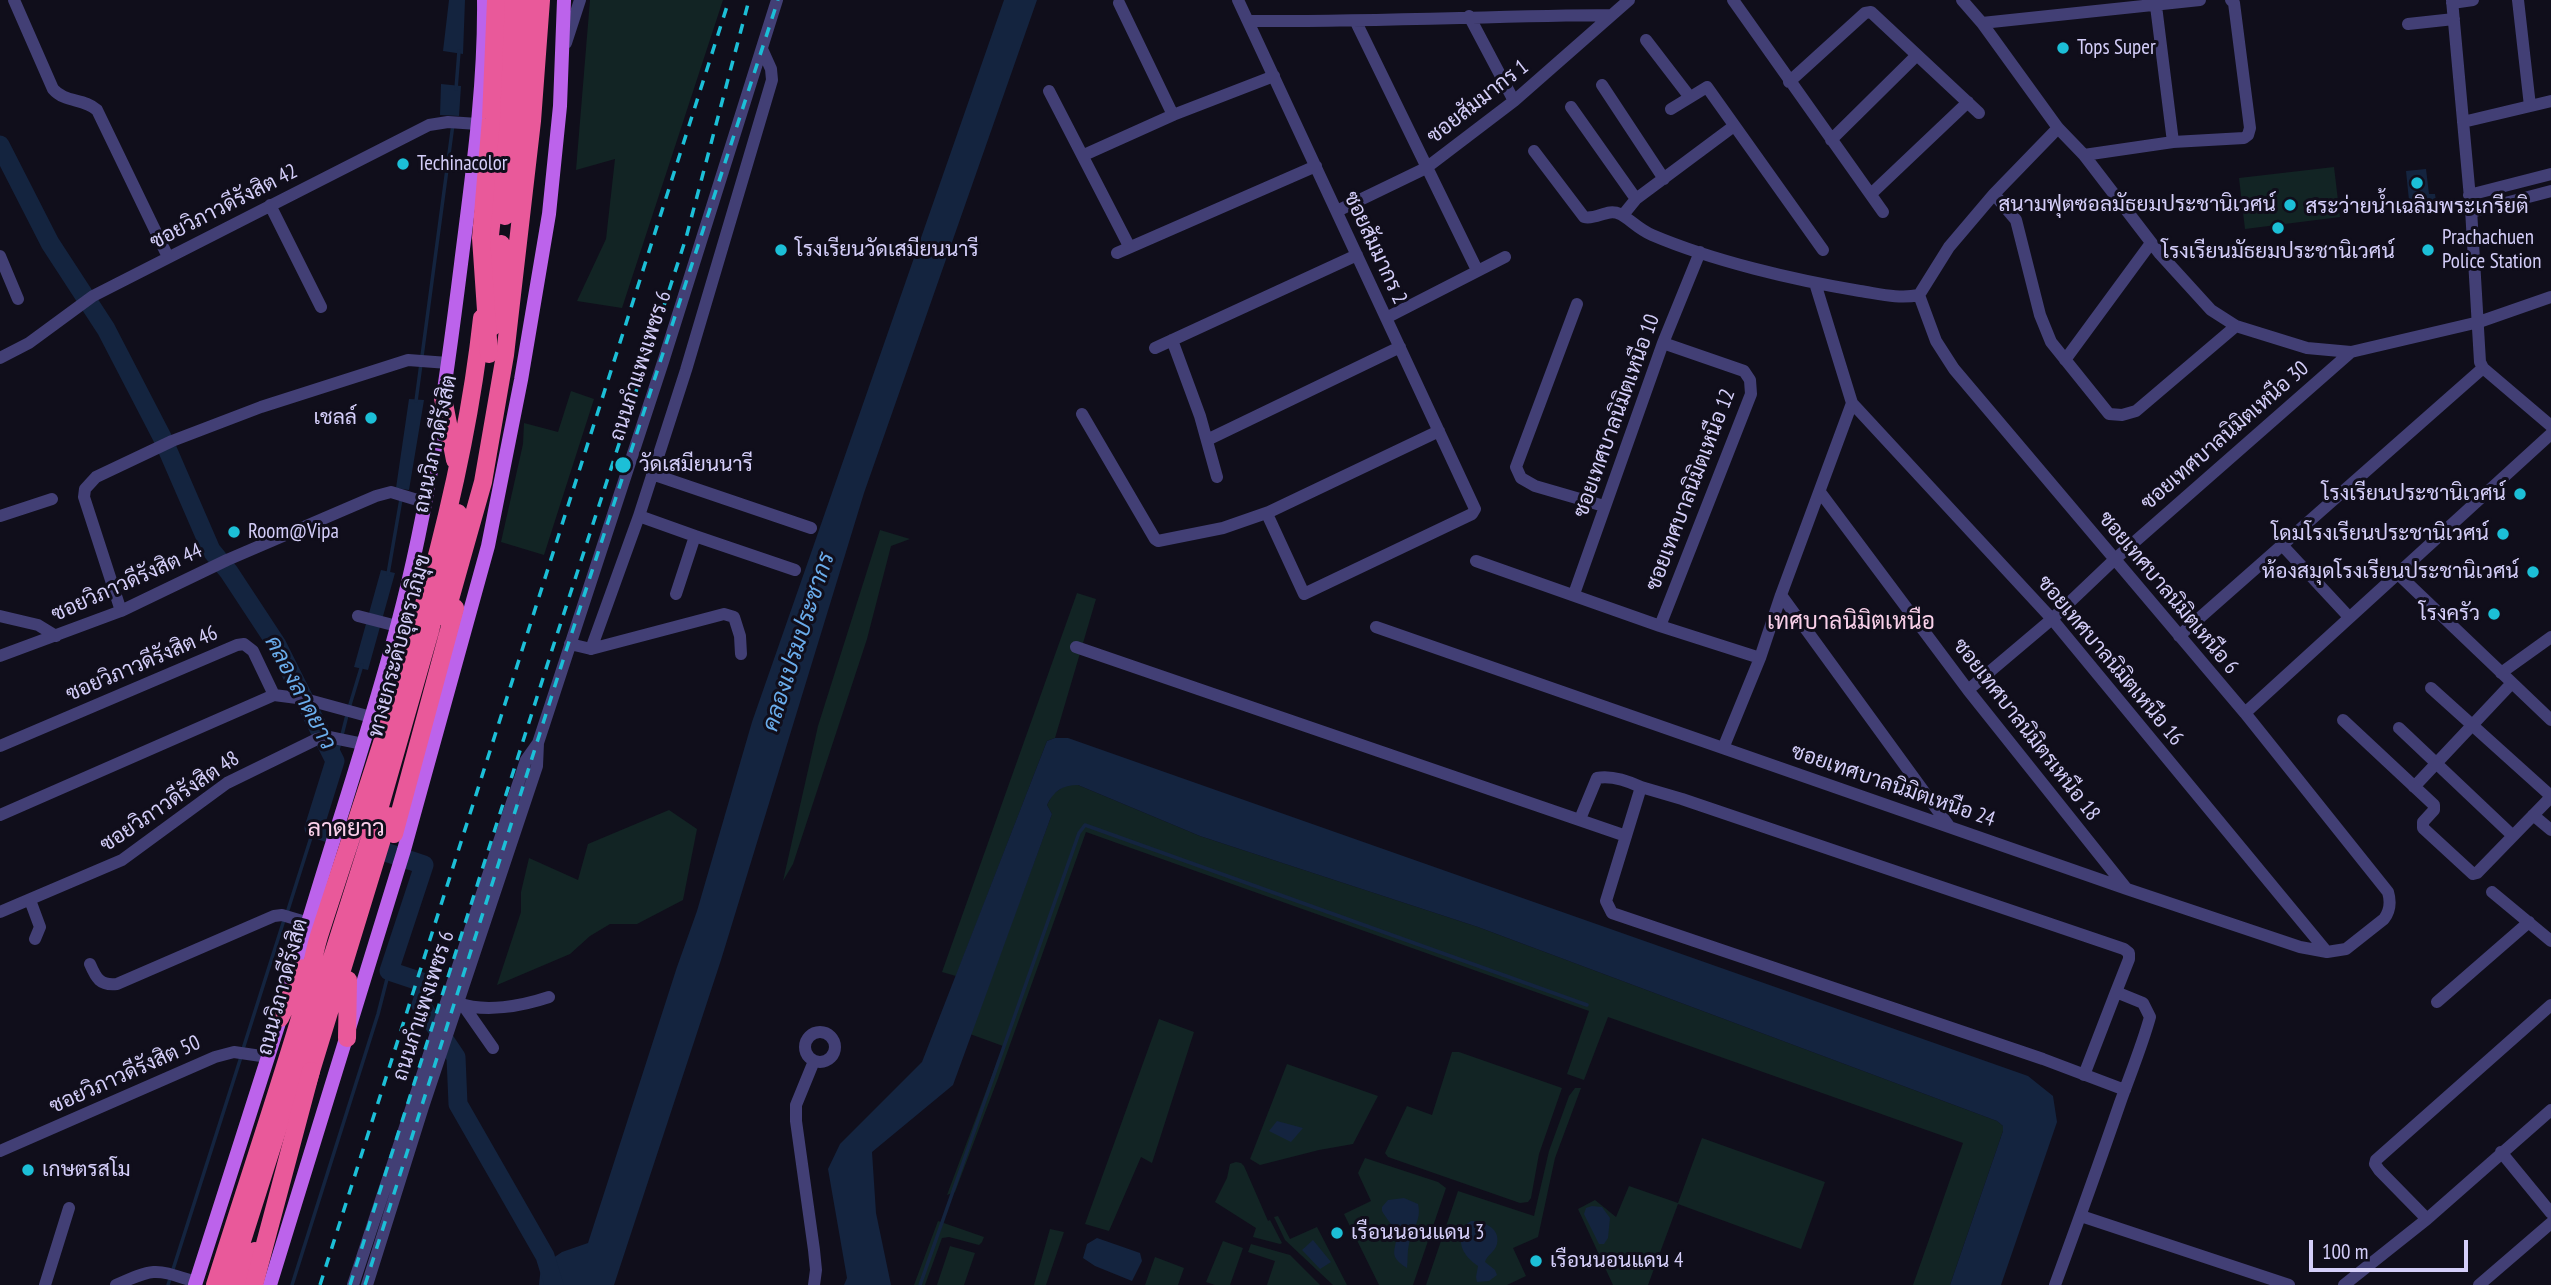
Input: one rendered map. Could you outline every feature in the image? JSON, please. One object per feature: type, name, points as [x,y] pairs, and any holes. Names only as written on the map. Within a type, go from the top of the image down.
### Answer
[{"type":"highway","name":"ถนนวิภาวดีรังสิต","points":[[215,1285],[301,1015],[343,839],[418,628],[457,470],[478,352],[503,118],[512,19],[511,0]]},
{"type":"highway","name":"ทางยกระดับอุตราภิมุข","points":[[228,1285],[378,813],[430,631],[467,477],[489,354],[526,0]]},
{"type":"highway","name":"ทางยกระดับอุตราภิมุข","points":[[244,1285],[388,820],[483,482],[505,355],[532,121],[541,0]]},
{"type":"highway","points":[[254,1285],[348,980],[395,856],[489,480],[509,354],[538,119],[547,0]]},
{"type":"highway","points":[[489,4],[491,119],[481,238],[489,354]]},
{"type":"highway","points":[[443,398],[457,470]]},
{"type":"highway","points":[[280,1018],[318,939]]},
{"type":"highway","points":[[347,1038],[348,980]]},
{"type":"highway","points":[[254,1285],[311,1071]]},
{"type":"main road","points":[[270,1285],[347,1038],[395,856],[478,587],[503,476],[549,214],[560,106],[564,0]]},
{"type":"main road","name":"ถนนวิภาวดีรังสิต","points":[[195,1283],[309,923],[343,839],[363,744],[372,717],[392,624],[424,502],[448,363],[478,124],[489,4]]},
{"type":"main road","points":[[278,1285],[296,1204]]},
{"type":"street","points":[[14,0],[53,89],[64,99],[85,103],[97,110],[168,257]]},
{"type":"street","points":[[563,51],[580,0]]},
{"type":"street","name":"ถนนกำแพงเพชร 6","points":[[444,1024],[460,1004],[537,766],[538,743],[778,0]]},
{"type":"street","name":"ซอยสัมมากร 2","points":[[1238,0],[1474,506],[1474,512],[1304,594],[1268,516],[1269,512]]},
{"type":"street","name":"ซอยสัมมากร 1","points":[[1337,211],[1426,168],[1514,101],[1629,0]]},
{"type":"street","points":[[1733,0],[1883,212]]},
{"type":"street","points":[[1962,0],[1982,23],[2058,128],[2084,155],[2151,243],[2210,310],[2236,326],[2307,348],[2351,352],[2479,322],[2550,298]]},
{"type":"street","points":[[1982,23],[2200,0]]},
{"type":"street","points":[[2084,155],[2173,142],[2244,138],[2248,135],[2250,128],[2234,3],[2231,0]]},
{"type":"street","points":[[2473,0],[2452,2],[2471,212],[2480,362],[2483,368],[2551,426]]},
{"type":"street","points":[[2518,0],[2530,106]]},
{"type":"street","points":[[1119,4],[1173,115]]},
{"type":"street","points":[[2156,6],[2173,142]]},
{"type":"street","points":[[1789,82],[1868,12],[1979,113]]},
{"type":"street","points":[[1248,21],[1356,22],[1469,16],[1611,15]]},
{"type":"street","points":[[1469,16],[1514,101]]},
{"type":"street","points":[[2408,24],[2454,19]]},
{"type":"street","points":[[1356,22],[1477,270]]},
{"type":"street","points":[[1646,40],[1689,96]]},
{"type":"street","points":[[591,649],[639,516],[686,370],[772,79],[771,69],[762,49]]},
{"type":"street","points":[[1832,140],[1917,55]]},
{"type":"street","points":[[1083,155],[1173,115],[1274,76]]},
{"type":"street","points":[[1602,85],[1664,179]]},
{"type":"street","points":[[1671,109],[1689,96],[1707,88],[1823,250]]},
{"type":"street","points":[[1049,91],[1129,246]]},
{"type":"street","points":[[2463,122],[2551,101]]},
{"type":"street","points":[[1871,194],[1968,102]]},
{"type":"street","points":[[1571,107],[1636,200]]},
{"type":"street","name":"ซอยวิภาวดีรังสิต 42","points":[[0,358],[30,343],[88,300],[429,125],[452,121],[478,124]]},
{"type":"street","points":[[1623,215],[1636,200],[1734,126]]},
{"type":"street","points":[[1534,151],[1584,217],[1611,212],[1623,215],[1635,227],[1700,252],[1815,284],[1904,298],[1919,295],[1949,247],[1994,194],[2058,128]]},
{"type":"street","points":[[1116,253],[1316,166]]},
{"type":"street","points":[[2469,195],[2551,174]]},
{"type":"street","points":[[2471,212],[2551,191]]},
{"type":"street","points":[[1994,194],[2016,220],[2045,331],[2109,414],[2122,415],[2136,411],[2236,326]]},
{"type":"street","points":[[270,205],[321,307]]},
{"type":"street","points":[[2065,360],[2151,243]]},
{"type":"street","name":"ซอยเทศบาลนิมิตเหนือ 10","points":[[1574,594],[1663,343],[1700,252]]},
{"type":"street","points":[[1155,348],[1357,255]]},
{"type":"street","points":[[0,256],[5,286],[18,299]]},
{"type":"street","points":[[1386,318],[1505,257]]},
{"type":"street","points":[[1724,747],[1760,658],[1852,403],[1815,284]]},
{"type":"street","name":"ซอยเทศบาลนิมิตเหนือ 6","points":[[1919,295],[1936,341],[1954,369],[2245,713],[2388,892],[2389,913],[2376,927],[2346,950],[2327,952]]},
{"type":"street","points":[[1577,304],[1516,467],[1521,478],[1535,485],[1604,506]]},
{"type":"street","points":[[1172,340],[1217,477]]},
{"type":"street","name":"ซอยเทศบาลนิมิตเหนือ 12","points":[[1660,626],[1751,394],[1751,386],[1744,371],[1663,343]]},
{"type":"street","points":[[1207,440],[1400,347]]},
{"type":"street","name":"ซอยเทศบาลนิมิตเหนือ 30","points":[[1968,690],[2052,619],[2114,560],[2351,352]]},
{"type":"street","points":[[121,611],[84,498],[85,489],[96,477],[172,441],[282,400],[415,360],[448,363]]},
{"type":"street","points":[[2179,636],[2483,368]]},
{"type":"street","name":"ซอยเทศบาลนิมิตเหนือ 16","points":[[1852,403],[2052,619],[2327,952]]},
{"type":"street","points":[[1082,414],[1158,541],[1232,525],[1269,512],[1439,431]]},
{"type":"street","points":[[2245,713],[2551,433]]},
{"type":"street","points":[[652,474],[811,528]]},
{"type":"street","name":"ซอยเทศบาลนิมิตรเหนือ 18","points":[[1820,492],[1968,690],[2127,889]]},
{"type":"street","name":"ซอยวิภาวดีรังสิต 44","points":[[0,656],[121,611],[221,563],[367,499],[393,493],[424,502]]},
{"type":"street","points":[[0,516],[51,499]]},
{"type":"street","points":[[639,516],[795,570]]},
{"type":"street","points":[[676,594],[695,536]]},
{"type":"street","points":[[2282,545],[2349,617]]},
{"type":"street","points":[[1476,561],[1760,658]]},
{"type":"street","points":[[2397,573],[2551,720]]},
{"type":"street","points":[[1781,595],[1950,826]]},
{"type":"street","points":[[570,644],[591,649],[724,614],[734,617],[738,624],[741,653]]},
{"type":"street","points":[[0,616],[38,625],[56,636]]},
{"type":"street","points":[[360,616],[392,624]]},
{"type":"street","name":"ซอยเทศบาลนิมิตเหนือ 24","points":[[1376,627],[2127,889],[2300,947],[2327,952]]},
{"type":"street","points":[[2501,673],[2551,637]]},
{"type":"street","name":"ซอยวิภาวดีรังสิต 46","points":[[0,746],[237,645],[244,644],[253,651],[274,695]]},
{"type":"street","points":[[1076,647],[1626,836]]},
{"type":"street","points":[[2414,787],[2511,684]]},
{"type":"street","points":[[2343,720],[2435,807],[2423,822],[2423,828],[2473,874],[2551,797],[2431,688]]},
{"type":"street","points":[[1,813],[274,695],[300,698],[372,717]]},
{"type":"street","points":[[2399,728],[2513,836]]},
{"type":"street","name":"ซอยวิภาวดีรังสิต 48","points":[[0,912],[122,860],[227,783],[317,739],[329,737],[363,744]]},
{"type":"street","name":"ถนนกำแพงเพชร 6","points":[[353,1285],[434,1055],[526,760],[538,743]]},
{"type":"street","points":[[1580,819],[1597,778],[1618,779],[2124,949],[2129,953],[2129,959],[2084,1075]]},
{"type":"street","points":[[1641,788],[1606,901],[1612,913],[2125,1090]]},
{"type":"street","points":[[2533,815],[2551,830]]},
{"type":"street","points":[[2492,892],[2551,941]]},
{"type":"street","points":[[30,900],[40,927],[35,939]]},
{"type":"street","points":[[90,964],[101,983],[117,984],[274,916],[282,915],[309,923]]},
{"type":"street","points":[[2437,1002],[2529,922]]},
{"type":"street","points":[[2055,1285],[2150,1017],[2143,1003],[2116,992]]},
{"type":"street","points":[[460,1004],[519,1005],[549,997]]},
{"type":"street","points":[[460,1004],[493,1048]]},
{"type":"street","points":[[2427,1219],[2379,1170],[2375,1164],[2376,1160],[2551,1005]]},
{"type":"street","name":"ซอยวิภาวดีรังสิต 50","points":[[0,1151],[215,1056],[241,1053],[268,1057]]},
{"type":"street","name":"ถนนกำแพงเพชร 6","points":[[367,1285],[434,1055]]},
{"type":"street","points":[[814,1061],[796,1105],[796,1121],[814,1250],[814,1285]]},
{"type":"street","points":[[2349,1284],[2551,1110]]},
{"type":"street","points":[[2501,1152],[2551,1213]]},
{"type":"street","points":[[45,1285],[69,1208]]},
{"type":"street","points":[[2081,1216],[2289,1285]]},
{"type":"street","points":[[2479,1285],[2551,1223]]},
{"type":"street","points":[[116,1285],[152,1270],[195,1283]]},
{"type":"shaded area","points":[[590,0],[723,0],[622,308],[577,301],[606,239],[615,159],[576,170]]},
{"type":"shaded area","name":"สนามฟุตซอลมัธยมประชานิเวศน์","points":[[2334,167],[2340,217],[2245,229],[2239,178]]},
{"type":"shaded area","points":[[571,391],[594,399],[544,555],[501,542],[523,444],[524,423],[558,432]]},
{"type":"shaded area","points":[[880,530],[910,539],[891,546],[867,639],[793,864],[783,881],[818,726]]},
{"type":"shaded area","points":[[1077,593],[1096,599],[1055,738],[1047,741],[956,976],[942,972]]},
{"type":"shaded area","points":[[1066,785],[1078,785],[1200,836],[1478,927],[1997,1121],[2003,1126],[2003,1131],[1950,1285],[1913,1285],[1963,1143],[1608,1017],[1584,1080],[1567,1074],[1589,1011],[1086,832],[955,1192],[947,1195],[1003,1046],[970,1034],[1052,814],[1047,805],[1053,794]]},
{"type":"shaded area","points":[[669,810],[697,829],[683,900],[637,924],[610,924],[590,936],[570,954],[497,985],[521,912],[521,892],[529,858],[578,880],[588,844]]},
{"type":"shaded area","points":[[1159,1019],[1194,1032],[1152,1163],[1141,1157],[1109,1231],[1085,1224]]},
{"type":"shaded area","points":[[1452,1052],[1459,1052],[1562,1088],[1539,1154],[1528,1202],[1520,1203],[1388,1157],[1385,1153],[1407,1106],[1432,1115]]},
{"type":"shaded area","points":[[1287,1064],[1378,1096],[1353,1144],[1260,1165],[1250,1159]]},
{"type":"shaded area","points":[[1575,1088],[1581,1088],[1555,1158],[1538,1237],[1513,1248],[1526,1276],[1507,1285],[1426,1285],[1458,1191],[1534,1216],[1549,1151],[1569,1096]]},
{"type":"shaded area","points":[[1702,1138],[1825,1182],[1801,1249],[1678,1204],[1648,1285],[1613,1285],[1578,1209],[1595,1200],[1616,1217],[1629,1186],[1678,1203]]},
{"type":"shaded area","points":[[1365,1158],[1438,1182],[1446,1188],[1413,1285],[1379,1285],[1344,1214],[1371,1201],[1358,1173]]},
{"type":"shaded area","points":[[1236,1162],[1244,1166],[1268,1221],[1270,1220],[1282,1243],[1253,1237],[1256,1228],[1215,1202],[1227,1178],[1230,1164]]},
{"type":"shaded area","points":[[1278,1216],[1290,1239],[1317,1227],[1347,1285],[1333,1285],[1285,1240],[1274,1217]]},
{"type":"shaded area","points":[[938,1221],[984,1237],[979,1245],[949,1237],[942,1238],[925,1285],[914,1285]]},
{"type":"shaded area","points":[[1050,1229],[1064,1232],[1046,1285],[1034,1285]]},
{"type":"shaded area","points":[[1223,1241],[1243,1248],[1230,1285],[1215,1285],[1206,1282]]},
{"type":"shaded area","points":[[1251,1244],[1290,1255],[1320,1285],[1267,1285],[1275,1261],[1248,1252]]},
{"type":"shaded area","points":[[950,1246],[975,1253],[964,1285],[937,1285]]},
{"type":"shaded area","points":[[1155,1257],[1184,1268],[1178,1285],[1145,1285]]},
{"type":"water","points":[[449,0],[465,0],[463,54],[443,51]]},
{"type":"water","name":"คลองเปรมประชากร","points":[[1004,0],[1037,0],[864,493],[721,960],[614,1285],[539,1285],[541,1266],[562,1252],[588,1243],[697,911],[752,722]]},
{"type":"water","points":[[441,84],[461,86],[459,116],[440,115]]},
{"type":"water","name":"สระว่ายนํ้าเฉลิมพระเกรียติ","points":[[2426,169],[2429,194],[2435,194],[2437,207],[2410,210],[2406,171]]},
{"type":"water","points":[[409,399],[424,400],[409,490],[396,488]]},
{"type":"water","points":[[381,570],[395,573],[368,670],[354,667]]},
{"type":"water","points":[[1068,738],[2028,1076],[2053,1096],[2057,1122],[2001,1285],[1950,1285],[2003,1131],[2003,1126],[1997,1121],[1478,927],[1200,836],[1078,785],[1059,790],[1047,805],[1052,814],[953,1085],[872,1152],[876,1213],[891,1285],[844,1285],[847,1278],[828,1169],[840,1144],[922,1062],[1047,741]]},
{"type":"water","points":[[1277,1121],[1303,1128],[1291,1142],[1269,1131]]},
{"type":"water","points":[[1404,1198],[1418,1204],[1419,1210],[1408,1247],[1407,1268],[1394,1255],[1395,1232],[1382,1211],[1388,1200]]},
{"type":"water","points":[[1602,1207],[1610,1218],[1608,1238],[1604,1244],[1599,1244],[1584,1214],[1586,1208]]},
{"type":"water","points":[[1471,1221],[1486,1224],[1494,1230],[1498,1238],[1496,1247],[1485,1262],[1497,1275],[1489,1281],[1477,1282],[1478,1266],[1465,1254],[1461,1245],[1462,1227]]},
{"type":"water","points":[[1097,1238],[1140,1253],[1142,1261],[1132,1281],[1095,1266],[1083,1258],[1087,1244]]},
{"type":"water","points":[[1313,1240],[1331,1262],[1320,1269],[1302,1250]]},
{"type":"waterway","points":[[456,89],[459,51]]},
{"type":"waterway","points":[[416,401],[453,124]]},
{"type":"waterway","name":"คลองลาดยาว","points":[[0,145],[50,243],[106,329],[162,437],[211,550],[229,572],[277,645],[335,761],[314,828],[424,865],[389,971],[428,984],[421,1005],[456,1057],[458,1104],[545,1256],[554,1285]]},
{"type":"waterway","points":[[388,574],[401,499]]},
{"type":"waterway","points":[[349,708],[362,665]]},
{"type":"waterway","points":[[342,735],[347,715]]},
{"type":"waterway","points":[[335,761],[340,742]]},
{"type":"waterway","points":[[920,1285],[1079,833],[1085,825],[1587,1005]]},
{"type":"waterway","points":[[287,913],[314,828]]},
{"type":"waterway","points":[[243,1049],[284,920]]},
{"type":"waterway","points":[[292,1285],[378,1014],[389,971]]},
{"type":"waterway","points":[[168,1285],[241,1057]]},
{"type":"railway","points":[[320,1285],[729,0]]},
{"type":"railway","points":[[350,1285],[686,238],[749,0]]},
{"type":"railway","points":[[365,1285],[565,654],[778,0]]},
{"type":"place","name":"Tops Super","points":[[2063,48]]},
{"type":"place","name":"Techinacolor","points":[[403,164]]},
{"type":"place","name":"สระว่ายนํ้าเฉลิมพระเกรียติ","points":[[2417,183]]},
{"type":"place","name":"สนามฟุตซอลมัธยมประชานิเวศน์","points":[[2290,205]]},
{"type":"place","name":"โรงเรียนมัธยมประชานิเวศน์","points":[[2278,228]]},
{"type":"place","name":"โรงเรียนวัดเสมียนนารี","points":[[781,250]]},
{"type":"place","name":"Prachachuen Police Station","points":[[2428,250]]},
{"type":"place","name":"เชลล์","points":[[371,418]]},
{"type":"place","name":"วัดเสมียนนารี","points":[[623,465]]},
{"type":"place","name":"โรงเรียนประชานิเวศน์","points":[[2520,494]]},
{"type":"place","name":"Room@Vipa","points":[[234,532]]},
{"type":"place","name":"โดมโรงเรียนประชานิเวศน์","points":[[2503,534]]},
{"type":"place","name":"ห้องสมุดโรงเรียนประชานิเวศน์","points":[[2533,572]]},
{"type":"place","name":"โรงครัว","points":[[2494,614]]},
{"type":"place","name":"เกษตรสโม","points":[[28,1170]]},
{"type":"place","name":"เรือนนอนแดน 3","points":[[1337,1233]]},
{"type":"place","name":"เรือนนอนแดน 4","points":[[1536,1261]]},
{"type":"district","name":"เทศบาลนิมิตเหนือ","points":[[1851,622]]},
{"type":"district","name":"ลาดยาว","points":[[346,829]]}]
